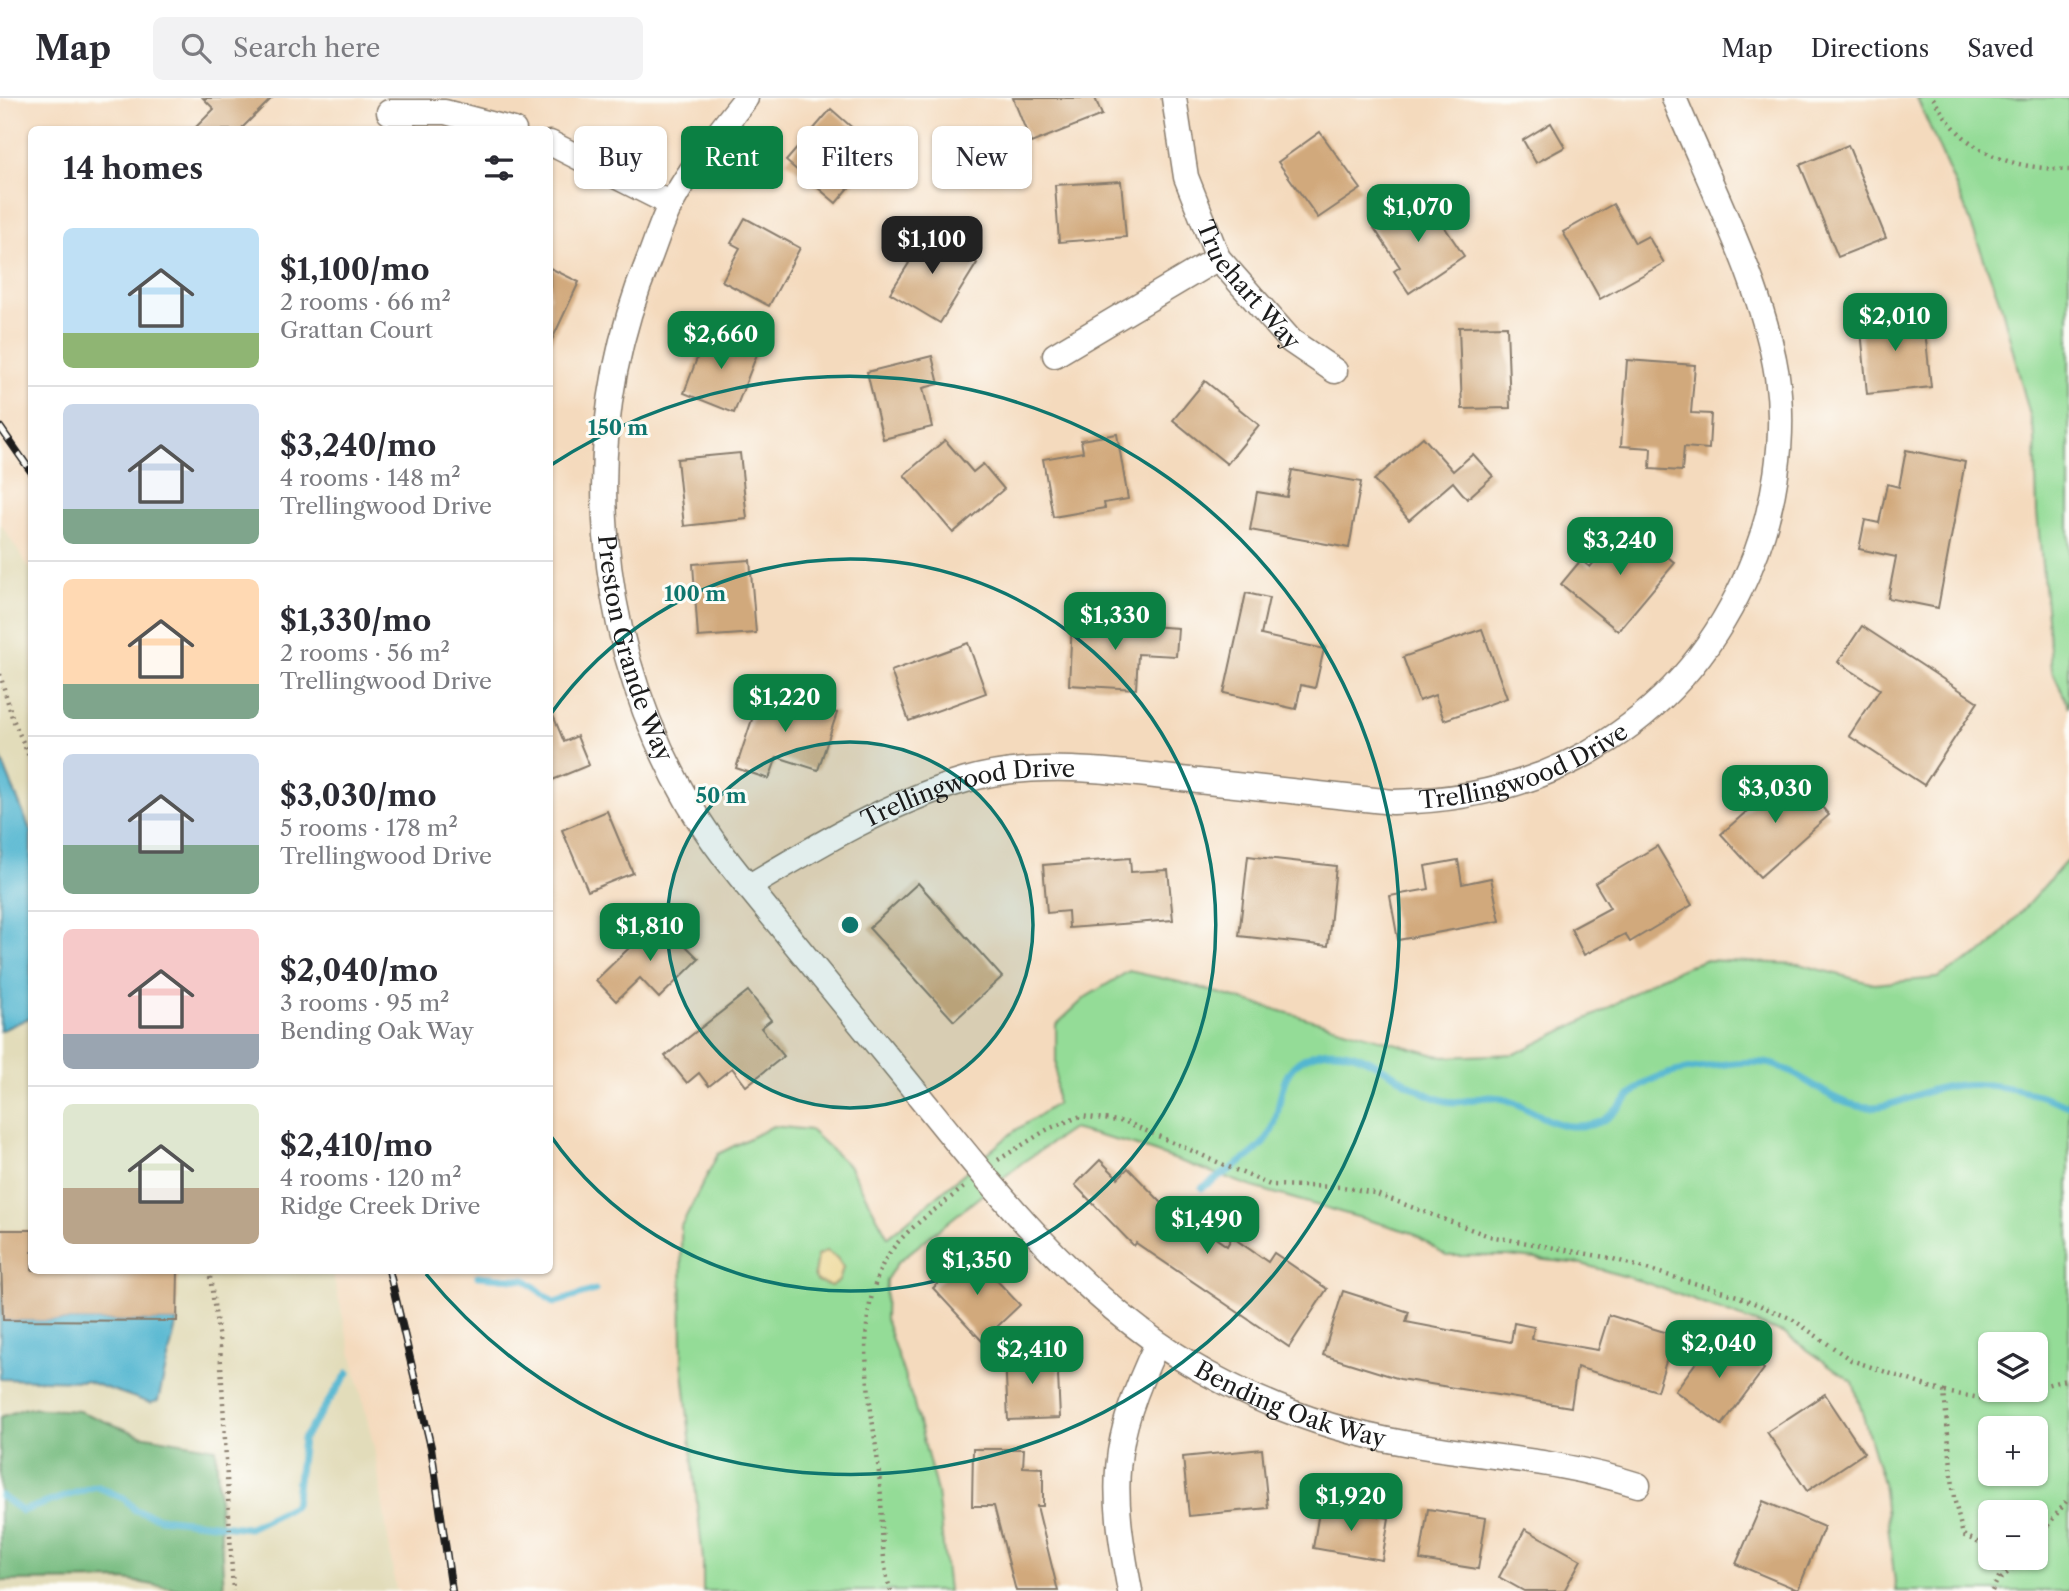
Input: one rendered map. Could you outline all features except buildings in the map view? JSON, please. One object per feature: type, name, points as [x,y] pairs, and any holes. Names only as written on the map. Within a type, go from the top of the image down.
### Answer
[{"type":"street","name":"Preston Grande Way","points":[[746,98],[671,204],[624,330],[610,391],[604,503],[607,561],[618,627],[638,694],[658,747],[691,808],[748,887],[982,1173],[1067,1266],[1157,1344]]},
{"type":"street","name":"Truehart Way","points":[[1174,98],[1186,177],[1218,258],[1291,341],[1335,371]]},
{"type":"street","name":"Trellingwood Drive","points":[[748,887],[851,826],[897,804],[968,779],[1011,772],[1102,770],[1393,802],[1433,801],[1475,796],[1537,777],[1603,745],[1641,719],[1685,675],[1712,639],[1738,596],[1766,525],[1779,436],[1776,374],[1768,337],[1743,263],[1674,98]]},
{"type":"street","points":[[389,112],[445,112],[499,126]]},
{"type":"street","points":[[553,145],[671,204]]},
{"type":"street","points":[[1055,355],[1218,258]]},
{"type":"street","points":[[1130,1591],[1117,1522],[1118,1454],[1133,1395],[1157,1344]]},
{"type":"street","name":"Bending Oak Way","points":[[1157,1344],[1255,1396],[1331,1426],[1408,1444],[1588,1469],[1638,1485]]},
{"type":"path","points":[[1933,98],[1946,119],[1989,156],[2036,168],[2069,170]]},
{"type":"path","points":[[0,674],[12,717],[28,754]]},
{"type":"path","points":[[891,1591],[868,1379],[868,1330],[874,1292],[883,1265],[901,1239],[982,1173],[1025,1142],[1081,1116],[1126,1122],[1257,1180],[1297,1187],[1343,1187],[1374,1193],[1489,1236],[1610,1258],[1737,1296],[1792,1319],[1851,1360],[1944,1392],[1978,1398]]},
{"type":"path","points":[[210,1274],[220,1346],[233,1591]]},
{"type":"path","points":[[2048,1385],[2069,1379]]},
{"type":"path","points":[[1944,1392],[1954,1498],[1963,1535],[1978,1542]]},
{"type":"path","points":[[2048,1525],[2069,1498]]},
{"type":"path","points":[[1998,1582],[2002,1570]]},
{"type":"path","points":[[1992,1591],[2010,1570]]},
{"type":"shaded area","points":[[0,523],[28,566],[28,1274],[333,1274],[374,1448],[396,1591],[0,1591]]},
{"type":"green space","points":[[1917,98],[2069,98],[2069,707],[2052,670],[2037,513],[2035,435],[2001,305],[1964,205]]},
{"type":"green space","points":[[2069,858],[2069,1591],[1896,1591],[1883,1483],[1853,1382],[1785,1334],[1644,1282],[1582,1264],[1508,1256],[1446,1256],[1413,1233],[1253,1187],[1134,1145],[1072,1129],[1023,1162],[898,1262],[886,1280],[885,1319],[914,1404],[937,1492],[948,1591],[703,1591],[703,1560],[682,1361],[681,1226],[718,1154],[773,1126],[810,1130],[850,1167],[888,1237],[1013,1132],[1056,1104],[1056,1025],[1086,997],[1129,971],[1179,982],[1443,1057],[1515,1054],[1605,1010],[1656,979],[1704,960],[1799,964],[1874,984],[1937,978],[1988,949]]},
{"type":"green space","points":[[26,1408],[79,1411],[140,1435],[216,1448],[224,1591],[188,1591],[125,1580],[0,1581],[0,1417]]},
{"type":"sand","points":[[826,1251],[837,1258],[843,1267],[839,1281],[831,1286],[817,1281],[814,1275],[817,1256]]},
{"type":"water","points":[[0,756],[28,825],[28,1018],[0,1031]]},
{"type":"water","points":[[0,1281],[3,1281],[4,1320],[177,1321],[158,1401],[150,1403],[86,1381],[0,1379]]},
{"type":"waterway","points":[[1202,1188],[1260,1147],[1272,1130],[1288,1074],[1305,1058],[1325,1052],[1343,1052],[1361,1057],[1429,1095],[1446,1101],[1458,1102],[1486,1097],[1503,1099],[1551,1121],[1571,1126],[1594,1124],[1609,1117],[1636,1090],[1651,1080],[1688,1069],[1750,1062],[1767,1063],[1785,1069],[1843,1102],[1865,1107],[1896,1103],[1936,1089],[1969,1085],[2020,1090],[2069,1106]]},
{"type":"waterway","points":[[478,1276],[526,1280],[554,1303],[595,1290]]},
{"type":"waterway","points":[[1,1496],[22,1511],[96,1486],[125,1499],[135,1510],[160,1518],[248,1528],[295,1505],[303,1439],[348,1373]]},
{"type":"railway","points":[[0,427],[28,467]]},
{"type":"railway","points":[[390,1274],[431,1447],[452,1591]]}]
